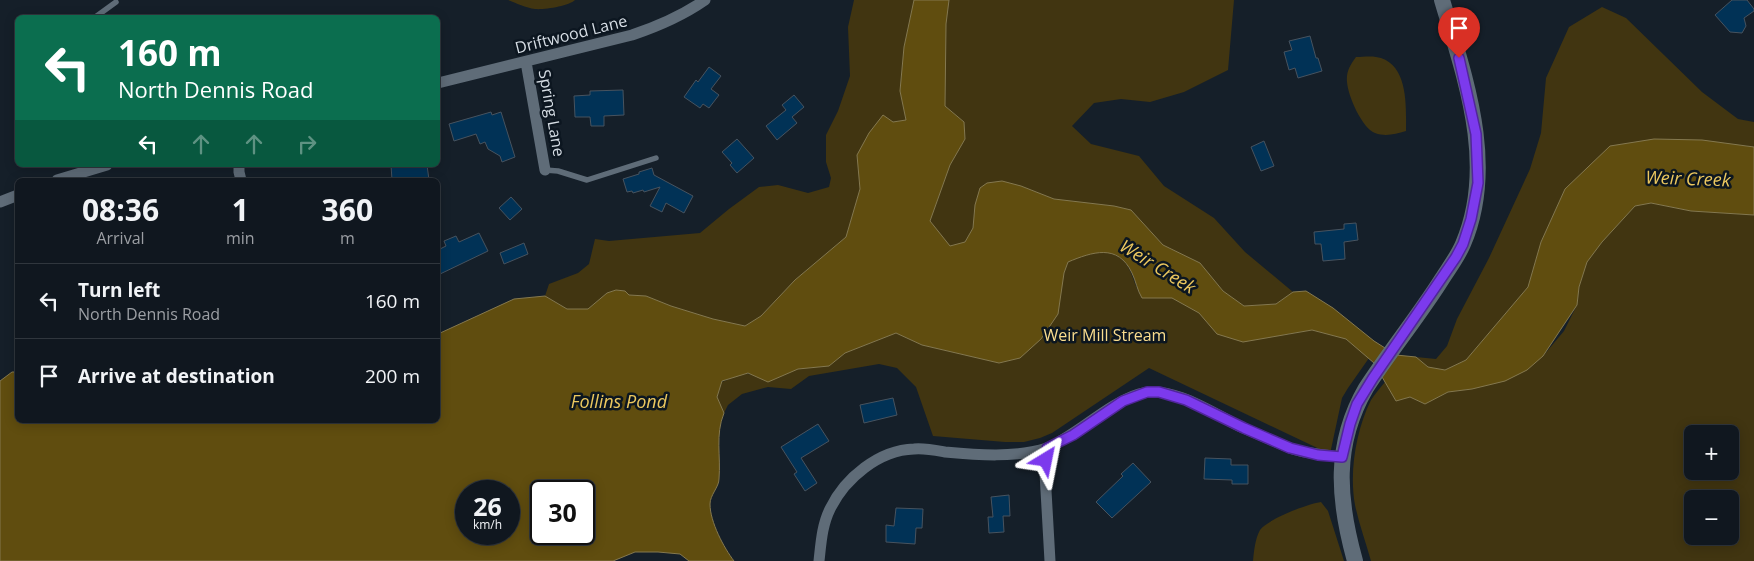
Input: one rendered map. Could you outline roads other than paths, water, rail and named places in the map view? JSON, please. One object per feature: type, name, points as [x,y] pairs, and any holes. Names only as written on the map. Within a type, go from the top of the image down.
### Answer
[{"type":"main road","points":[[1355,561],[1342,505],[1342,457],[1350,424],[1357,404],[1373,378],[1435,290],[1463,244],[1471,219],[1478,183],[1476,134],[1468,92],[1442,0]]},
{"type":"street","name":"Driftwood Lane","points":[[440,83],[640,33],[688,13],[705,0]]},
{"type":"street","name":"Spring Lane","points":[[526,62],[545,170]]},
{"type":"street","points":[[64,178],[100,167]]},
{"type":"street","points":[[0,202],[15,196]]},
{"type":"street","points":[[819,561],[823,532],[830,508],[842,490],[866,466],[894,452],[916,449],[1004,455],[1034,452],[1047,448],[1073,435],[1123,401],[1147,392],[1159,392],[1186,400],[1290,448],[1318,455],[1342,457]]},
{"type":"street","points":[[1047,448],[1045,473],[1050,561]]},
{"type":"lane","points":[[98,15],[116,2]]},
{"type":"lane","points":[[545,170],[558,171],[587,180],[656,158]]},
{"type":"water","name":"Follins Pond","points":[[914,0],[949,0],[946,24],[945,106],[964,122],[965,139],[950,165],[930,221],[950,246],[965,242],[973,228],[975,205],[980,188],[987,183],[1002,181],[1054,199],[1114,206],[1131,210],[1163,245],[1200,263],[1223,291],[1244,306],[1276,304],[1293,292],[1306,291],[1333,308],[1374,341],[1396,355],[1416,357],[1428,367],[1445,370],[1466,360],[1528,287],[1541,242],[1565,189],[1610,146],[1654,139],[1702,140],[1754,147],[1754,215],[1691,211],[1651,203],[1635,206],[1602,242],[1587,262],[1579,287],[1577,305],[1543,356],[1527,370],[1505,381],[1472,389],[1448,392],[1425,404],[1410,397],[1396,401],[1374,363],[1346,339],[1312,330],[1243,342],[1217,334],[1199,313],[1172,298],[1142,298],[1132,273],[1119,257],[1104,252],[1086,255],[1068,262],[1064,273],[1058,314],[1041,339],[1020,358],[999,363],[922,345],[896,333],[845,353],[829,366],[798,369],[768,382],[748,373],[722,381],[717,397],[724,413],[719,437],[719,479],[710,504],[712,519],[718,534],[734,561],[689,561],[680,554],[635,552],[613,561],[0,561],[0,381],[12,372],[15,372],[15,423],[440,423],[440,333],[514,299],[545,296],[567,309],[588,309],[607,293],[616,290],[625,291],[629,295],[646,296],[713,319],[745,326],[761,316],[795,280],[846,237],[860,189],[857,155],[869,133],[883,115],[893,122],[906,120],[900,91],[904,47]]},
{"type":"water label","name":"Weir Creek","points":[[1688,178]]},
{"type":"water label","name":"Weir Creek","points":[[1158,266]]},
{"type":"park label","name":"Weir Mill Stream","points":[[1105,335]]}]
